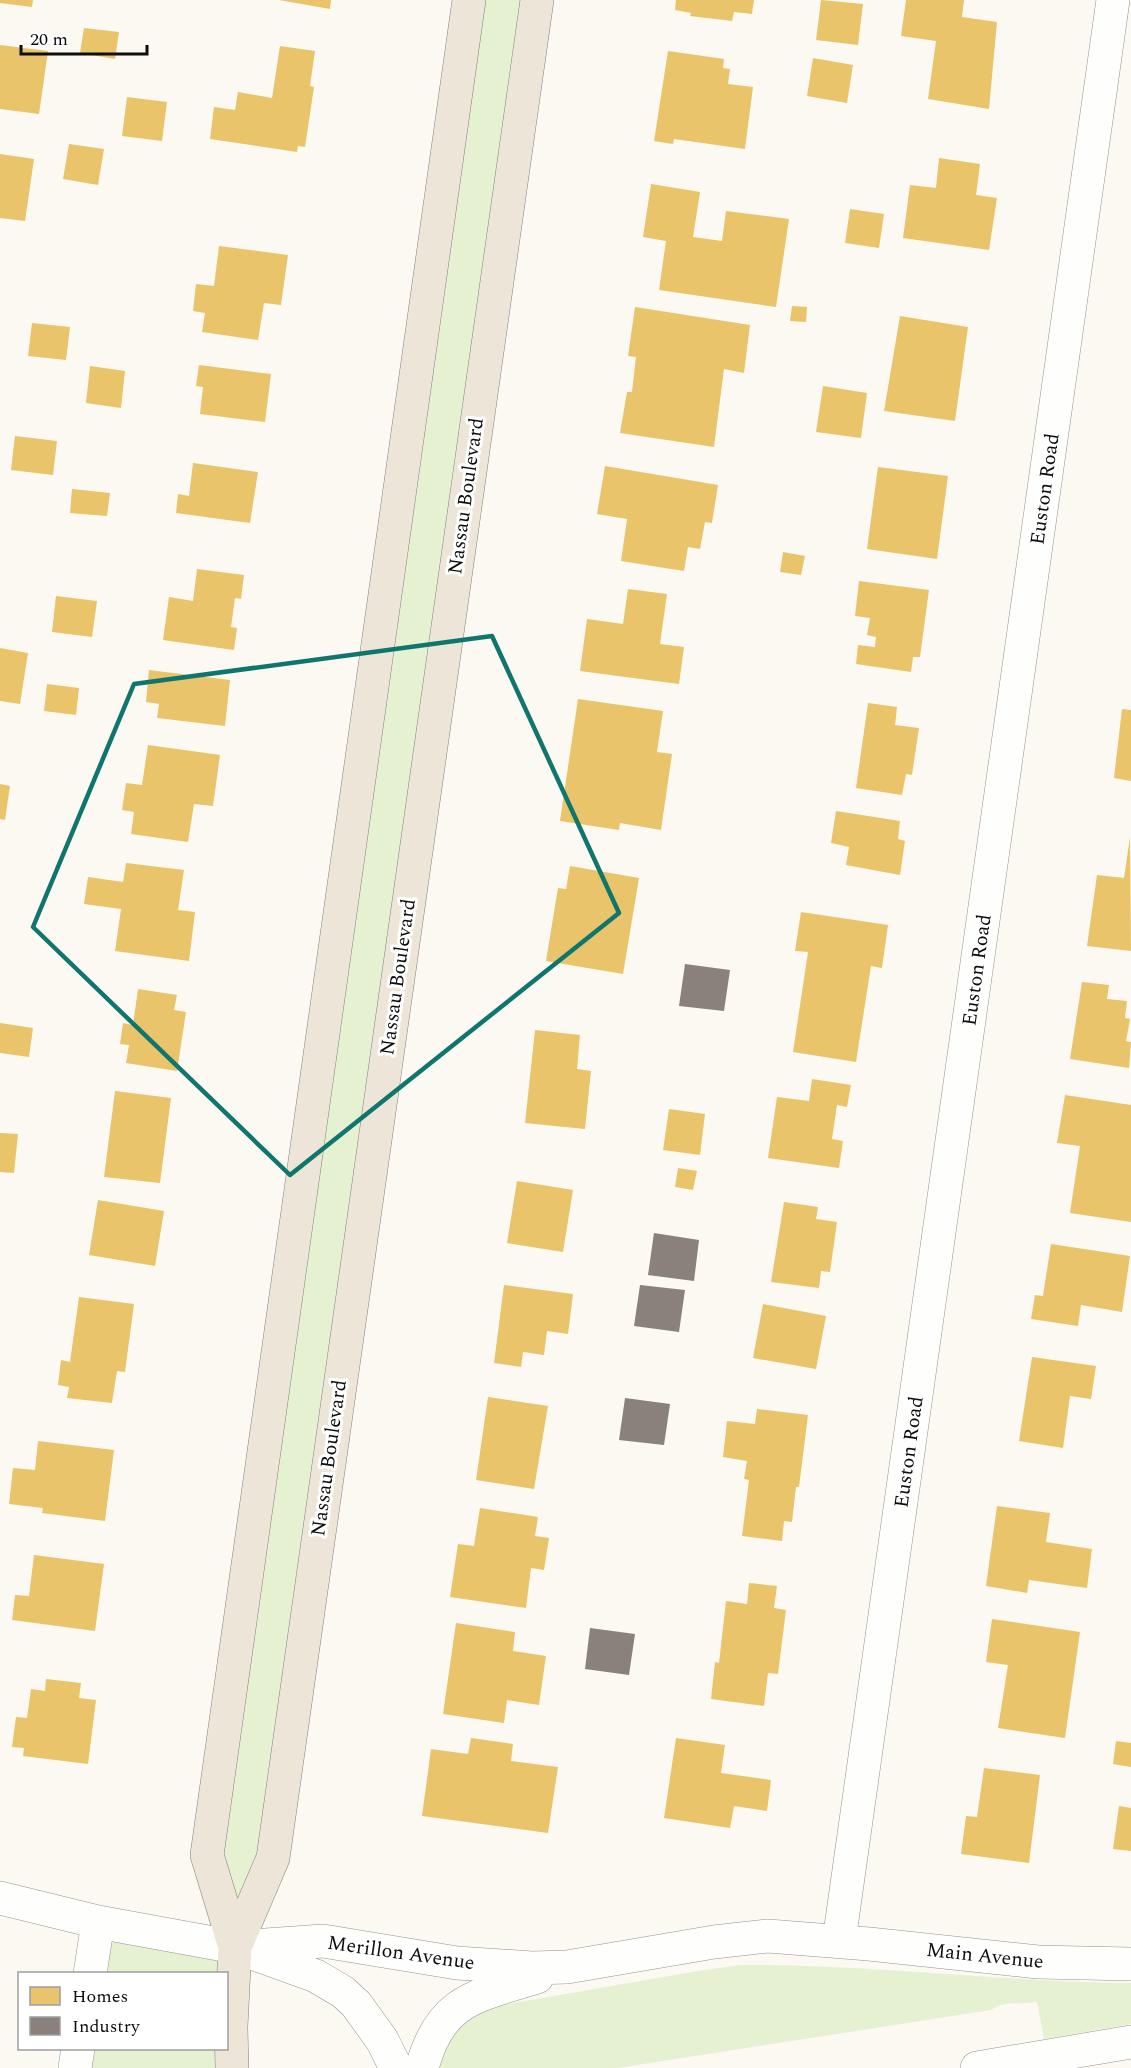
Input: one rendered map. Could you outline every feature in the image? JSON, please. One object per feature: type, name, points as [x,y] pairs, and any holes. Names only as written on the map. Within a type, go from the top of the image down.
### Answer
[{"type":"main road","name":"Nassau Boulevard","points":[[232,2068],[231,2027],[235,1947],[207,1856],[469,0]]},
{"type":"main road","name":"Nassau Boulevard","points":[[235,1947],[273,1858],[537,0]]},
{"type":"street","name":"Euston Road","points":[[839,1941],[1113,0]]},
{"type":"street","name":"Merillon Avenue","points":[[0,1898],[98,1922],[235,1947],[316,1976],[343,1992],[369,2021],[396,2068]]},
{"type":"street","points":[[90,1972],[98,1922]]},
{"type":"street","name":"Merillon Avenue","points":[[422,2068],[437,2028],[445,2017],[458,2006],[471,1998],[567,1967],[741,1938],[768,1936],[839,1941]]},
{"type":"street","name":"Merillon Avenue","points":[[235,1947],[323,1941],[495,1967],[567,1967]]},
{"type":"street","name":"Main Avenue","points":[[839,1941],[1038,1962],[1131,1964]]},
{"type":"street","points":[[977,2068],[1131,2042]]},
{"type":"street","points":[[75,2068],[78,2050]]},
{"type":"highlighted area","points":[[492,636],[619,913],[290,1175],[33,927],[134,684]]},
{"type":"green space","points":[[469,0],[532,0],[269,1858],[233,1915],[207,1855]]},
{"type":"green space","points":[[98,1922],[235,1947],[237,2068],[75,2068],[78,2050],[228,2050],[228,1972],[90,1972]]},
{"type":"green space","points":[[740,1965],[838,1967],[1033,1980],[1131,1983],[1131,2024],[1044,2039],[1037,2002],[1013,2003],[991,2010],[618,2068],[436,2068],[452,2030],[480,2009]]},
{"type":"building: Homes","points":[[0,0],[33,0],[32,7],[0,3]]},
{"type":"building: Homes","points":[[279,0],[331,0],[330,9]]},
{"type":"building: Homes","points":[[676,0],[754,0],[752,14],[734,12],[732,21],[690,16],[691,13],[675,10]]},
{"type":"building: Homes","points":[[821,0],[863,4],[858,45],[816,40]]},
{"type":"building: Homes","points":[[906,0],[964,0],[962,17],[997,22],[989,109],[928,99],[936,41],[901,36]]},
{"type":"building: Homes","points":[[84,28],[119,32],[115,59],[80,53]]},
{"type":"building: Homes","points":[[0,45],[48,51],[39,114],[0,109]]},
{"type":"building: Homes","points":[[280,46],[315,51],[310,86],[314,87],[305,147],[298,146],[297,152],[210,139],[214,107],[235,110],[238,92],[272,98]]},
{"type":"building: Homes","points":[[668,51],[724,59],[723,68],[730,69],[728,84],[753,87],[745,149],[674,139],[673,144],[654,141]]},
{"type":"building: Homes","points":[[813,58],[853,65],[847,103],[807,96]]},
{"type":"building: Homes","points":[[127,97],[167,102],[162,141],[122,136]]},
{"type":"building: Homes","points":[[69,144],[104,149],[98,185],[63,179]]},
{"type":"building: Homes","points":[[0,154],[34,159],[25,221],[0,218]]},
{"type":"building: Homes","points":[[939,158],[980,164],[976,195],[997,198],[989,250],[903,238],[910,185],[936,188]]},
{"type":"building: Homes","points":[[651,184],[700,192],[693,237],[722,241],[726,211],[789,219],[776,307],[659,290],[666,241],[643,237]]},
{"type":"building: Homes","points":[[850,209],[884,214],[879,248],[845,243]]},
{"type":"building: Homes","points":[[219,246],[288,255],[281,305],[264,303],[258,340],[202,332],[205,313],[193,311],[196,284],[214,286]]},
{"type":"building: Homes","points":[[792,306],[807,307],[806,322],[790,321]]},
{"type":"building: Homes","points":[[635,307],[750,325],[744,373],[724,369],[714,447],[620,433],[627,392],[632,392],[636,357],[628,356]]},
{"type":"building: Homes","points":[[900,316],[968,327],[955,421],[884,411]]},
{"type":"building: Homes","points":[[32,323],[70,327],[66,360],[28,356]]},
{"type":"building: Homes","points":[[199,365],[271,374],[265,422],[200,414],[203,387],[196,386]]},
{"type":"building: Homes","points":[[90,366],[125,371],[121,408],[86,403]]},
{"type":"building: Homes","points":[[823,386],[867,393],[861,438],[816,432]]},
{"type":"building: Homes","points":[[15,436],[57,441],[53,475],[11,470]]},
{"type":"building: Homes","points":[[193,463],[258,472],[250,523],[176,513],[178,494],[189,496]]},
{"type":"building: Homes","points":[[605,466],[718,485],[712,523],[705,522],[700,549],[688,547],[684,571],[621,561],[627,519],[597,514]]},
{"type":"building: Homes","points":[[878,467],[948,476],[937,559],[867,549]]},
{"type":"building: Homes","points":[[72,489],[110,493],[107,516],[70,513]]},
{"type":"building: Homes","points":[[783,552],[805,556],[801,575],[780,572]]},
{"type":"building: Homes","points":[[197,569],[244,575],[241,599],[235,598],[231,627],[237,628],[234,650],[163,640],[169,597],[193,601]]},
{"type":"building: Homes","points":[[859,581],[929,590],[920,657],[913,657],[911,672],[856,664],[858,645],[875,647],[876,637],[867,635],[870,618],[855,616]]},
{"type":"building: Homes","points":[[628,589],[667,594],[660,644],[684,647],[679,684],[580,671],[587,619],[623,624]]},
{"type":"building: Homes","points":[[56,596],[97,601],[92,637],[52,632]]},
{"type":"building: Homes","points":[[0,648],[28,653],[20,704],[0,701]]},
{"type":"building: Homes","points":[[149,670],[230,680],[225,726],[157,718],[159,704],[146,702]]},
{"type":"building: Homes","points":[[47,684],[79,688],[76,715],[44,711]]},
{"type":"building: Homes","points":[[578,699],[663,711],[657,752],[672,754],[661,830],[620,823],[619,830],[560,821]]},
{"type":"building: Homes","points":[[868,703],[897,707],[895,725],[919,728],[912,775],[906,774],[902,795],[856,788]]},
{"type":"building: Homes","points":[[1122,709],[1131,710],[1131,781],[1114,778]]},
{"type":"building: Homes","points":[[148,745],[220,755],[213,806],[194,804],[188,842],[131,834],[134,812],[122,810],[126,783],[142,785]]},
{"type":"building: Homes","points":[[0,784],[10,786],[5,820],[0,819]]},
{"type":"building: Homes","points":[[836,811],[900,821],[898,839],[905,841],[900,875],[846,865],[849,847],[831,843]]},
{"type":"building: Homes","points":[[1130,837],[1131,951],[1087,946],[1097,875],[1124,878]]},
{"type":"building: Homes","points":[[126,863],[184,870],[178,910],[195,912],[189,961],[115,951],[121,909],[84,904],[88,877],[123,882]]},
{"type":"building: Homes","points":[[570,866],[639,878],[623,974],[546,961],[558,888],[566,889]]},
{"type":"building: Homes","points":[[801,912],[888,925],[882,968],[871,966],[856,1062],[793,1052],[808,952],[795,951]]},
{"type":"building: Homes","points":[[1082,982],[1109,985],[1107,999],[1127,1001],[1125,1018],[1130,1019],[1126,1041],[1131,1042],[1129,1068],[1070,1059]]},
{"type":"building: Homes","points":[[138,989],[177,995],[174,1010],[186,1012],[177,1071],[126,1063],[129,1045],[120,1044],[123,1023],[133,1025]]},
{"type":"building: Homes","points":[[0,1023],[33,1028],[29,1057],[0,1053]]},
{"type":"building: Homes","points":[[535,1030],[580,1035],[577,1069],[591,1071],[585,1129],[525,1123]]},
{"type":"building: Homes","points":[[812,1079],[851,1085],[847,1107],[837,1105],[832,1139],[843,1141],[839,1168],[768,1158],[777,1097],[809,1101]]},
{"type":"building: Homes","points":[[115,1091],[171,1098],[160,1183],[104,1177]]},
{"type":"building: Homes","points":[[1065,1095],[1131,1105],[1131,1222],[1070,1213],[1080,1146],[1057,1143]]},
{"type":"building: Homes","points":[[669,1109],[705,1114],[700,1155],[663,1150]]},
{"type":"building: Homes","points":[[0,1133],[18,1134],[14,1173],[0,1172]]},
{"type":"building: Homes","points":[[678,1168],[697,1171],[693,1190],[675,1187]]},
{"type":"building: Homes","points":[[517,1181],[573,1190],[563,1252],[507,1243]]},
{"type":"building: Homes","points":[[98,1200],[164,1211],[155,1266],[89,1255]]},
{"type":"building: Homes","points":[[784,1202],[818,1207],[816,1219],[837,1222],[830,1272],[821,1271],[819,1288],[771,1282]]},
{"type":"building: Homes","points":[[1051,1244],[1130,1256],[1122,1312],[1081,1305],[1078,1326],[1031,1319],[1035,1295],[1043,1296]]},
{"type":"building: Homes","points":[[504,1285],[573,1294],[568,1334],[547,1331],[544,1355],[523,1352],[521,1367],[494,1363]]},
{"type":"building: Homes","points":[[79,1297],[134,1304],[125,1372],[117,1371],[112,1403],[67,1398],[69,1387],[58,1385],[61,1360],[70,1362]]},
{"type":"building: Homes","points":[[763,1304],[826,1316],[816,1369],[753,1358]]},
{"type":"building: Homes","points":[[1032,1357],[1096,1366],[1091,1399],[1070,1396],[1063,1448],[1019,1441]]},
{"type":"building: Homes","points":[[488,1397],[548,1406],[534,1489],[476,1480]]},
{"type":"building: Homes","points":[[757,1409],[808,1415],[792,1522],[784,1521],[782,1541],[742,1536],[749,1480],[744,1479],[747,1461],[723,1457],[727,1421],[755,1424]]},
{"type":"building: Homes","points":[[38,1441],[114,1450],[105,1521],[42,1513],[43,1508],[9,1504],[13,1468],[35,1470]]},
{"type":"building: Homes","points":[[997,1506],[1050,1513],[1046,1542],[1092,1549],[1087,1588],[1029,1580],[1027,1593],[986,1586]]},
{"type":"building: Homes","points":[[480,1508],[538,1517],[535,1536],[549,1538],[544,1570],[531,1568],[526,1608],[450,1597],[458,1544],[474,1546]]},
{"type":"building: Homes","points":[[34,1555],[104,1564],[95,1631],[12,1620],[15,1595],[29,1596]]},
{"type":"building: Homes","points":[[749,1583],[777,1586],[774,1608],[786,1610],[778,1674],[768,1673],[764,1706],[711,1699],[715,1662],[719,1663],[726,1601],[747,1604]]},
{"type":"building: Homes","points":[[992,1619],[1080,1632],[1065,1738],[998,1728],[1008,1665],[986,1662]]},
{"type":"building: Homes","points":[[456,1623],[515,1632],[513,1651],[546,1656],[539,1705],[507,1700],[504,1723],[443,1714]]},
{"type":"building: Homes","points":[[46,1679],[81,1683],[79,1698],[96,1700],[88,1764],[23,1756],[24,1748],[12,1747],[16,1717],[27,1718],[31,1689],[45,1691]]},
{"type":"building: Homes","points":[[471,1738],[513,1744],[511,1761],[558,1767],[548,1833],[422,1816],[431,1749],[468,1754]]},
{"type":"building: Homes","points":[[676,1738],[725,1745],[721,1773],[771,1780],[767,1811],[734,1806],[730,1828],[664,1818]]},
{"type":"building: Homes","points":[[1116,1741],[1131,1743],[1131,1767],[1113,1764]]},
{"type":"building: Homes","points":[[984,1768],[1040,1775],[1029,1863],[961,1854],[966,1816],[977,1817]]},
{"type":"building: Homes","points":[[1119,1806],[1131,1808],[1131,1851],[1113,1849]]},
{"type":"building: Industry","points":[[685,964],[730,970],[724,1011],[679,1006]]},
{"type":"building: Industry","points":[[654,1233],[699,1240],[694,1281],[648,1275]]},
{"type":"building: Industry","points":[[640,1285],[685,1290],[679,1332],[634,1326]]},
{"type":"building: Industry","points":[[625,1398],[670,1404],[664,1445],[619,1440]]},
{"type":"building: Industry","points":[[590,1628],[635,1634],[629,1675],[585,1669]]}]
